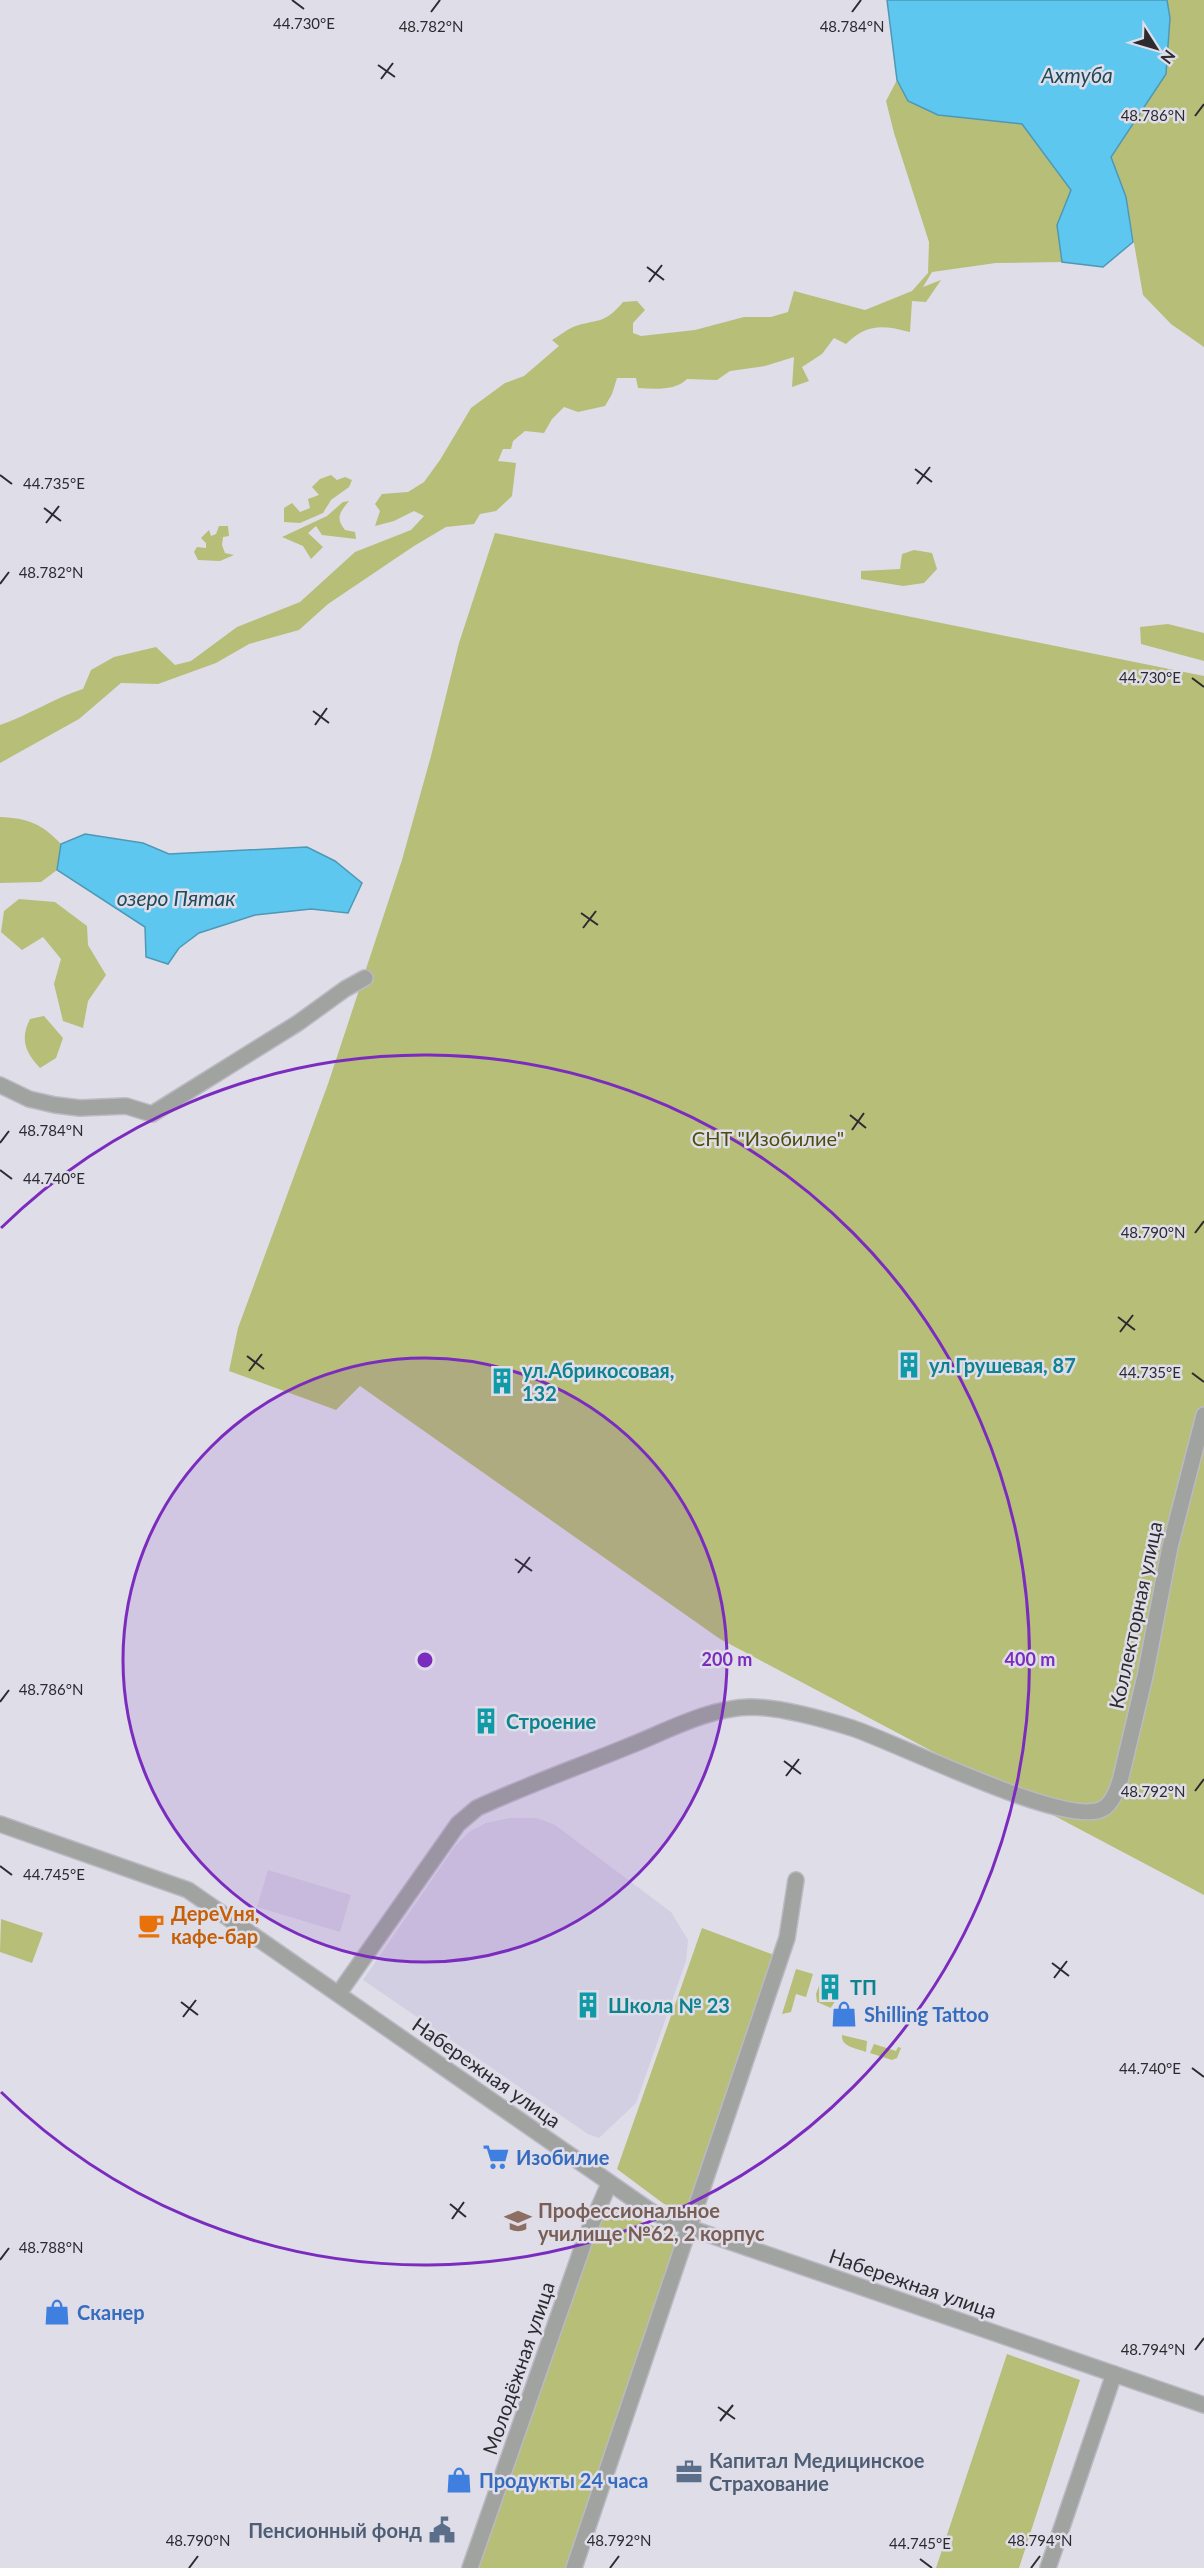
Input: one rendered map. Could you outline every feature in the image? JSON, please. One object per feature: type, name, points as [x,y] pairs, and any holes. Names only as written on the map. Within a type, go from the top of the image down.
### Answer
[{"type":"street","points":[[0,1084],[29,1099],[46,1103],[80,1107],[126,1106],[152,1114],[298,1023],[345,989],[365,978]]},
{"type":"street","name":"Коллекторная улица","points":[[339,1993],[458,1824],[477,1808],[682,1724],[723,1711],[750,1707],[852,1728],[1027,1798],[1066,1810],[1093,1812],[1103,1810],[1117,1791],[1121,1777],[1145,1676],[1170,1547],[1204,1415]]},
{"type":"street","name":"Набережная улица","points":[[0,1824],[188,1890],[652,2212],[690,2228],[1204,2405]]},
{"type":"street","points":[[574,2568],[787,1938],[796,1880]]},
{"type":"street","name":"Молодёжная улица","points":[[471,2568],[586,2237],[609,2184]]},
{"type":"street","points":[[1048,2568],[1114,2374]]},
{"type":"shaded area","points":[[510,1818],[537,1818],[555,1825],[671,1912],[688,1940],[686,1961],[636,2103],[599,2138],[588,2134],[363,1980],[455,1846],[469,1832],[486,1823]]},
{"type":"shaded area","points":[[268,1870],[351,1895],[340,1932],[257,1907]]},
{"type":"green space","points":[[1167,0],[1204,0],[1204,347],[1171,324],[1143,295],[1126,197],[1111,157],[1166,74],[1170,19]]},
{"type":"green space","points":[[897,80],[908,101],[938,115],[1022,124],[1071,190],[1057,225],[1062,262],[996,263],[932,272],[923,287],[941,280],[926,302],[912,301],[910,332],[883,327],[861,332],[846,344],[834,338],[822,354],[802,367],[809,381],[792,387],[794,357],[765,366],[730,371],[717,380],[687,379],[677,386],[664,388],[638,388],[636,378],[617,378],[605,406],[578,412],[564,407],[552,419],[544,433],[525,431],[513,441],[511,449],[503,449],[498,461],[516,463],[512,496],[496,511],[480,514],[474,524],[446,527],[414,546],[328,604],[299,630],[249,644],[216,663],[158,684],[121,683],[79,719],[0,763],[0,725],[83,689],[91,670],[114,657],[156,647],[175,665],[191,661],[237,627],[300,602],[355,552],[411,530],[424,516],[414,511],[394,521],[375,526],[380,511],[375,504],[382,494],[408,492],[424,482],[471,408],[505,383],[524,376],[559,346],[552,340],[570,328],[605,318],[623,302],[637,301],[645,310],[633,323],[633,333],[641,336],[695,330],[744,317],[771,317],[788,312],[794,291],[865,310],[912,291],[928,273],[929,242],[886,101]]},
{"type":"green space","points":[[331,475],[337,480],[345,477],[352,480],[349,487],[331,500],[323,513],[300,523],[284,522],[284,508],[292,503],[300,512],[310,508],[308,499],[319,495],[312,487],[320,479]]},
{"type":"green space","points":[[349,501],[339,518],[345,530],[355,532],[356,539],[322,535],[316,526],[308,533],[323,547],[311,559],[303,546],[282,537],[327,516],[343,502]]},
{"type":"green space","points":[[219,526],[228,526],[229,536],[223,537],[222,545],[225,553],[234,555],[220,561],[198,560],[194,552],[197,547],[206,548],[206,543],[201,538],[209,530],[211,536],[216,534]]},
{"type":"green space","name":"СНТ \"Изобилие\"","points":[[495,533],[1204,676],[1204,1895],[720,1639],[360,1386],[336,1410],[229,1371],[238,1328],[328,1084],[402,860],[459,643]]},
{"type":"green space","points":[[914,550],[932,553],[937,569],[924,583],[903,586],[861,579],[861,571],[900,569],[902,554]]},
{"type":"green space","points":[[1168,624],[1204,633],[1204,661],[1141,644],[1140,627]]},
{"type":"green space","points":[[0,817],[34,823],[54,837],[61,844],[57,870],[41,882],[0,883]]},
{"type":"green space","points":[[19,899],[55,902],[87,926],[88,945],[106,975],[88,1001],[83,1028],[63,1021],[54,984],[61,959],[43,937],[22,950],[1,932],[4,911]]},
{"type":"green space","points":[[44,1016],[63,1038],[56,1058],[40,1068],[28,1051],[25,1033],[30,1019]]},
{"type":"green space","points":[[1,1919],[43,1933],[32,1963],[0,1952]]},
{"type":"green space","points":[[702,1928],[774,1955],[689,2212],[664,2204],[617,2169]]},
{"type":"green space","points":[[796,1969],[813,1974],[806,1997],[796,1994],[791,2012],[782,2014]]},
{"type":"green space","points":[[823,1975],[820,1990],[838,1996],[831,2008],[817,2002],[816,1994]]},
{"type":"green space","points":[[842,2035],[867,2041],[866,2052],[847,2045]]},
{"type":"green space","points":[[874,2044],[896,2051],[898,2047],[901,2048],[897,2058],[892,2060],[870,2053]]},
{"type":"green space","points":[[611,2210],[675,2234],[679,2247],[572,2568],[476,2568],[598,2219]]},
{"type":"green space","points":[[1007,2354],[1080,2380],[1019,2568],[936,2568]]},
{"type":"water","name":"Ахтуба","points":[[887,0],[1167,0],[1170,18],[1166,74],[1111,157],[1126,197],[1133,242],[1103,267],[1062,262],[1057,225],[1071,190],[1022,124],[938,115],[908,101],[897,80]]},
{"type":"water","name":"озеро Пятак","points":[[85,834],[143,843],[169,854],[307,847],[335,861],[362,883],[348,913],[311,909],[255,915],[199,933],[179,948],[168,964],[146,957],[145,927],[57,870],[61,844]]},
{"type":"place","name":"ул.Грушевая, 87","points":[[909,1365]]},
{"type":"place","name":"ул.Абрикосовая, 132","points":[[502,1381]]},
{"type":"place","name":"Строение","points":[[486,1721]]},
{"type":"place","name":"ДереVня, кафе-бар","points":[[151,1925]]},
{"type":"place","name":"ТП","points":[[830,1987]]},
{"type":"place","name":"Школа № 23","points":[[588,2005]]},
{"type":"place","name":"Shilling Tattoo","points":[[844,2014]]},
{"type":"place","name":"Изобилие","points":[[496,2157]]},
{"type":"place","name":"Профессиональное училище №62, 2 корпус","points":[[518,2221]]},
{"type":"place","name":"Сканер","points":[[57,2312]]},
{"type":"place","name":"Капитал Медицинское Страхование","points":[[689,2472]]},
{"type":"place","name":"Продукты 24 часа","points":[[459,2480]]},
{"type":"place","name":"Пенсионный фонд","points":[[442,2530]]}]
